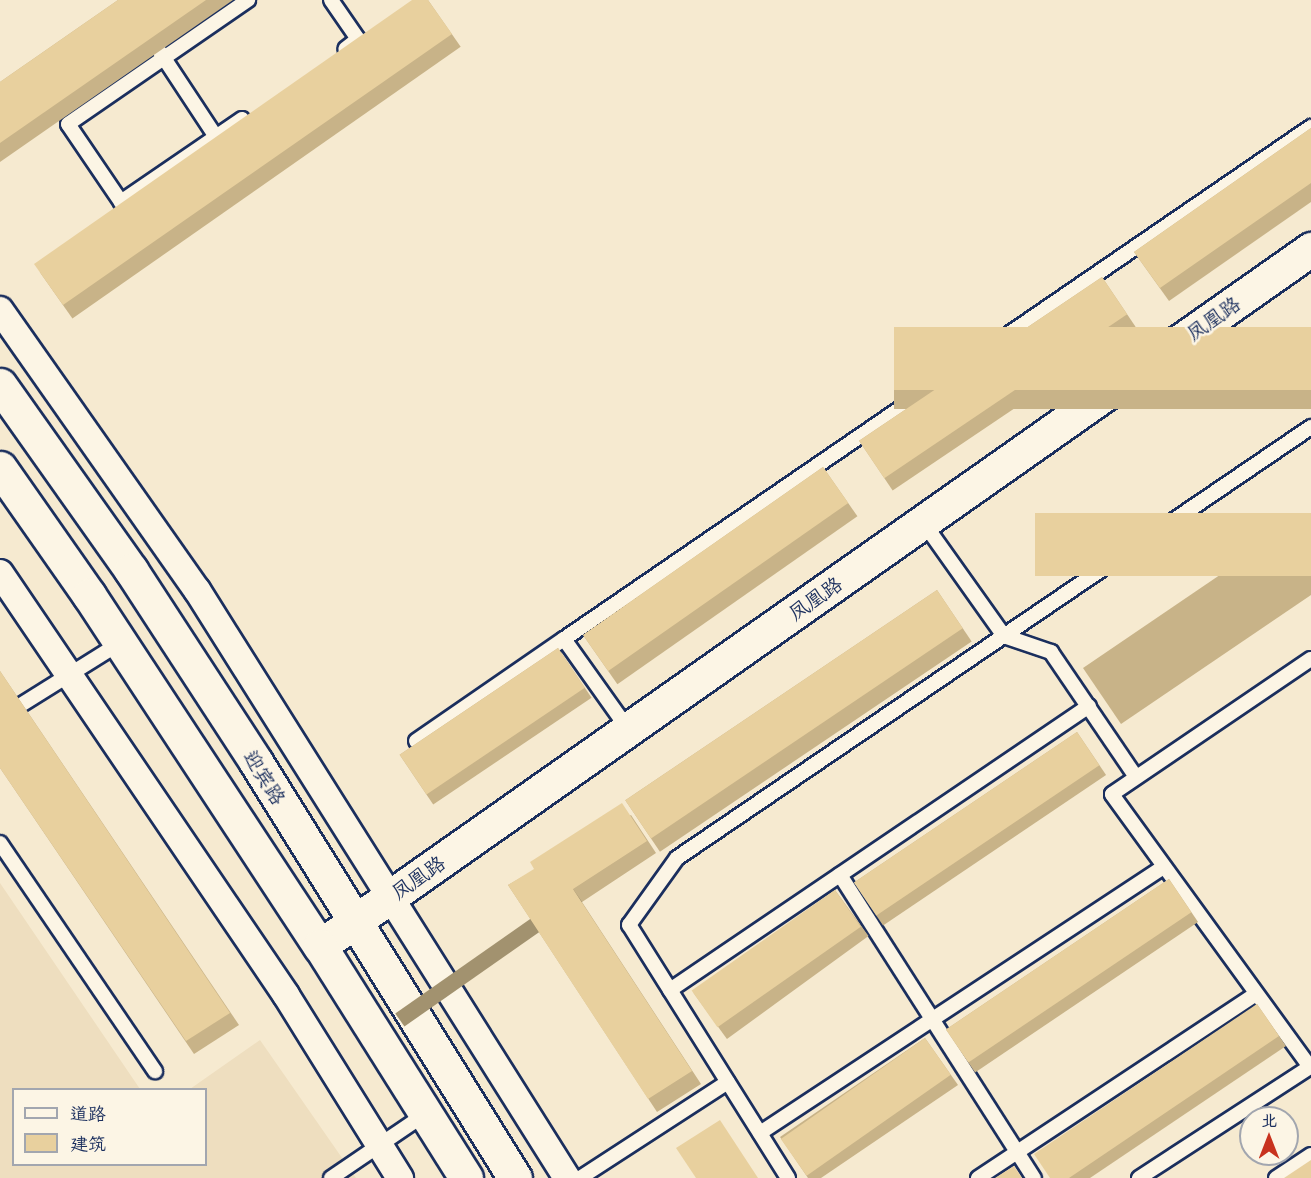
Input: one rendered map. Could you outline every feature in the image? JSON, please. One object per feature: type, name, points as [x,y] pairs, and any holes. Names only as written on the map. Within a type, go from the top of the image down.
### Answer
[{"type":"main road","name":"凤凰路","points":[[320,946],[1311,249]]},
{"type":"main road","name":"迎宾路","points":[[0,386],[131,570],[256,762],[353,922],[515,1178]]},
{"type":"main road","points":[[0,468],[120,642],[320,946],[466,1178]]},
{"type":"street","points":[[0,310],[197,590],[567,1178]]},
{"type":"street","points":[[0,573],[286,994],[400,1178]]},
{"type":"lane","points":[[248,0],[68,123],[121,202],[254,111]]},
{"type":"lane","points":[[330,59],[358,39],[331,0]]},
{"type":"lane","points":[[151,39],[216,137]]},
{"type":"lane","points":[[416,741],[1311,128]]},
{"type":"lane","points":[[788,1178],[629,925],[677,858],[1311,427]]},
{"type":"lane","points":[[924,522],[1004,636],[1051,652],[1077,676],[1089,706],[1136,777]]},
{"type":"lane","points":[[564,639],[628,729]]},
{"type":"lane","points":[[0,718],[120,642]]},
{"type":"lane","points":[[1139,1178],[1310,1067],[1112,794],[1311,659]]},
{"type":"lane","points":[[670,990],[1089,706]]},
{"type":"lane","points":[[0,843],[155,1071]]},
{"type":"lane","points":[[760,1133],[1163,867]]},
{"type":"lane","points":[[840,875],[1034,1178]]},
{"type":"lane","points":[[978,1178],[1256,994]]},
{"type":"lane","points":[[580,1178],[728,1082]]},
{"type":"lane","points":[[331,1178],[425,1114]]},
{"type":"lane","points":[[1276,1178],[1311,1155]]},
{"type":"shaded area","points":[[0,883],[139,1088],[12,1088],[12,1166],[207,1166],[207,1088],[191,1088],[260,1040],[356,1178],[0,1178]]},
{"type":"building","points":[[118,0],[206,0],[0,143],[0,82]]},
{"type":"building","points":[[412,0],[428,0],[452,34],[63,305],[34,264]]},
{"type":"building","points":[[1311,128],[1311,183],[1160,288],[1134,252]]},
{"type":"building","points":[[1102,277],[1127,314],[884,478],[859,441]]},
{"type":"building","points":[[894,327],[1311,327],[1311,390],[894,390]]},
{"type":"building","points":[[823,467],[848,503],[608,671],[583,635]]},
{"type":"building","points":[[1035,513],[1311,513],[1311,576],[1035,576]]},
{"type":"building","points":[[937,590],[963,628],[651,838],[625,800]]},
{"type":"building","points":[[558,648],[585,688],[426,795],[400,755]]},
{"type":"building","points":[[0,671],[230,1013],[186,1041],[0,768]]},
{"type":"building","points":[[1077,732],[1099,765],[876,916],[854,882]]},
{"type":"building","points":[[622,803],[647,841],[573,889],[692,1071],[648,1099],[508,885],[534,869],[530,862]]},
{"type":"building","points":[[1169,879],[1191,912],[968,1063],[946,1029]]},
{"type":"building","points":[[835,890],[861,927],[717,1027],[692,990]]},
{"type":"building","points":[[1257,1004],[1279,1036],[1069,1178],[1050,1178],[1034,1154]]},
{"type":"building","points":[[925,1038],[951,1075],[807,1176],[781,1139]]},
{"type":"building","points":[[720,1120],[758,1178],[696,1178],[676,1148]]},
{"type":"building","points":[[1311,1160],[1311,1178],[1284,1178]]},
{"type":"building","points":[[1014,1166],[1022,1178],[995,1178]]}]
